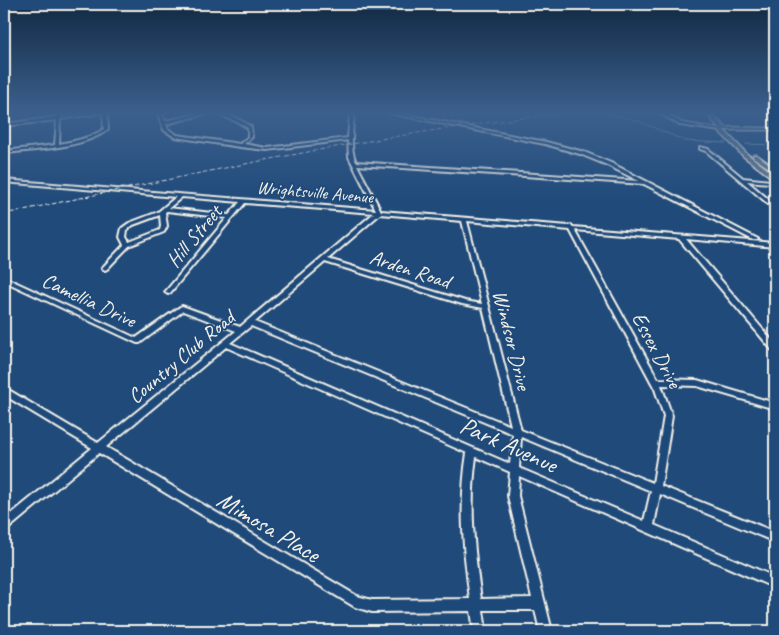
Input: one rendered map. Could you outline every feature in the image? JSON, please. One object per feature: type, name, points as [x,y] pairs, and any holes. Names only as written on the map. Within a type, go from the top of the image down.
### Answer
[{"type":"main road","points":[[735,143],[745,155],[775,178]]},
{"type":"main road","points":[[738,143],[775,170]]},
{"type":"street","points":[[4,152],[64,143]]},
{"type":"street","points":[[219,143],[274,149],[322,143]]},
{"type":"street","points":[[240,146],[244,143]]},
{"type":"street","points":[[350,143],[350,153],[354,163],[379,212]]},
{"type":"street","points":[[538,143],[595,158],[755,239]]},
{"type":"street","points":[[701,148],[707,150],[775,207]]},
{"type":"street","points":[[354,163],[647,183]]},
{"type":"street","points":[[742,179],[769,182]]},
{"type":"street","name":"Wrightsville Avenue","points":[[4,181],[775,245]]},
{"type":"street","points":[[105,268],[127,245],[162,231],[164,226],[162,212],[180,196]]},
{"type":"street","name":"Hill Street","points":[[168,292],[244,201]]},
{"type":"street","points":[[127,245],[123,237],[124,229],[166,209],[231,217]]},
{"type":"street","name":"Country Club Road","points":[[4,526],[225,344],[379,212]]},
{"type":"street","name":"Windsor Drive","points":[[464,219],[517,432],[512,496],[546,631]]},
{"type":"street","name":"Essex Drive","points":[[571,228],[665,402],[668,416],[648,528]]},
{"type":"street","name":"Wrightsville Avenue","points":[[625,232],[775,241]]},
{"type":"street","points":[[681,237],[775,348]]},
{"type":"street","name":"Arden Road","points":[[325,260],[464,303],[486,307]]},
{"type":"street","name":"Camellia Drive","points":[[4,279],[137,341],[182,308],[240,330]]},
{"type":"street","name":"Park Avenue","points":[[250,323],[775,537]]},
{"type":"street","points":[[764,334],[775,338]]},
{"type":"street","name":"Park Avenue","points":[[225,344],[775,583]]},
{"type":"street","points":[[655,382],[697,383],[775,406]]},
{"type":"street","name":"Mimosa Place","points":[[4,391],[355,601],[372,606],[539,604]]},
{"type":"street","points":[[472,451],[466,486],[465,513],[480,631]]},
{"type":"waterway","points":[[719,143],[726,143]]},
{"type":"waterway","points":[[746,144],[775,145]]},
{"type":"railway","points":[[4,214],[214,170],[357,143]]}]
